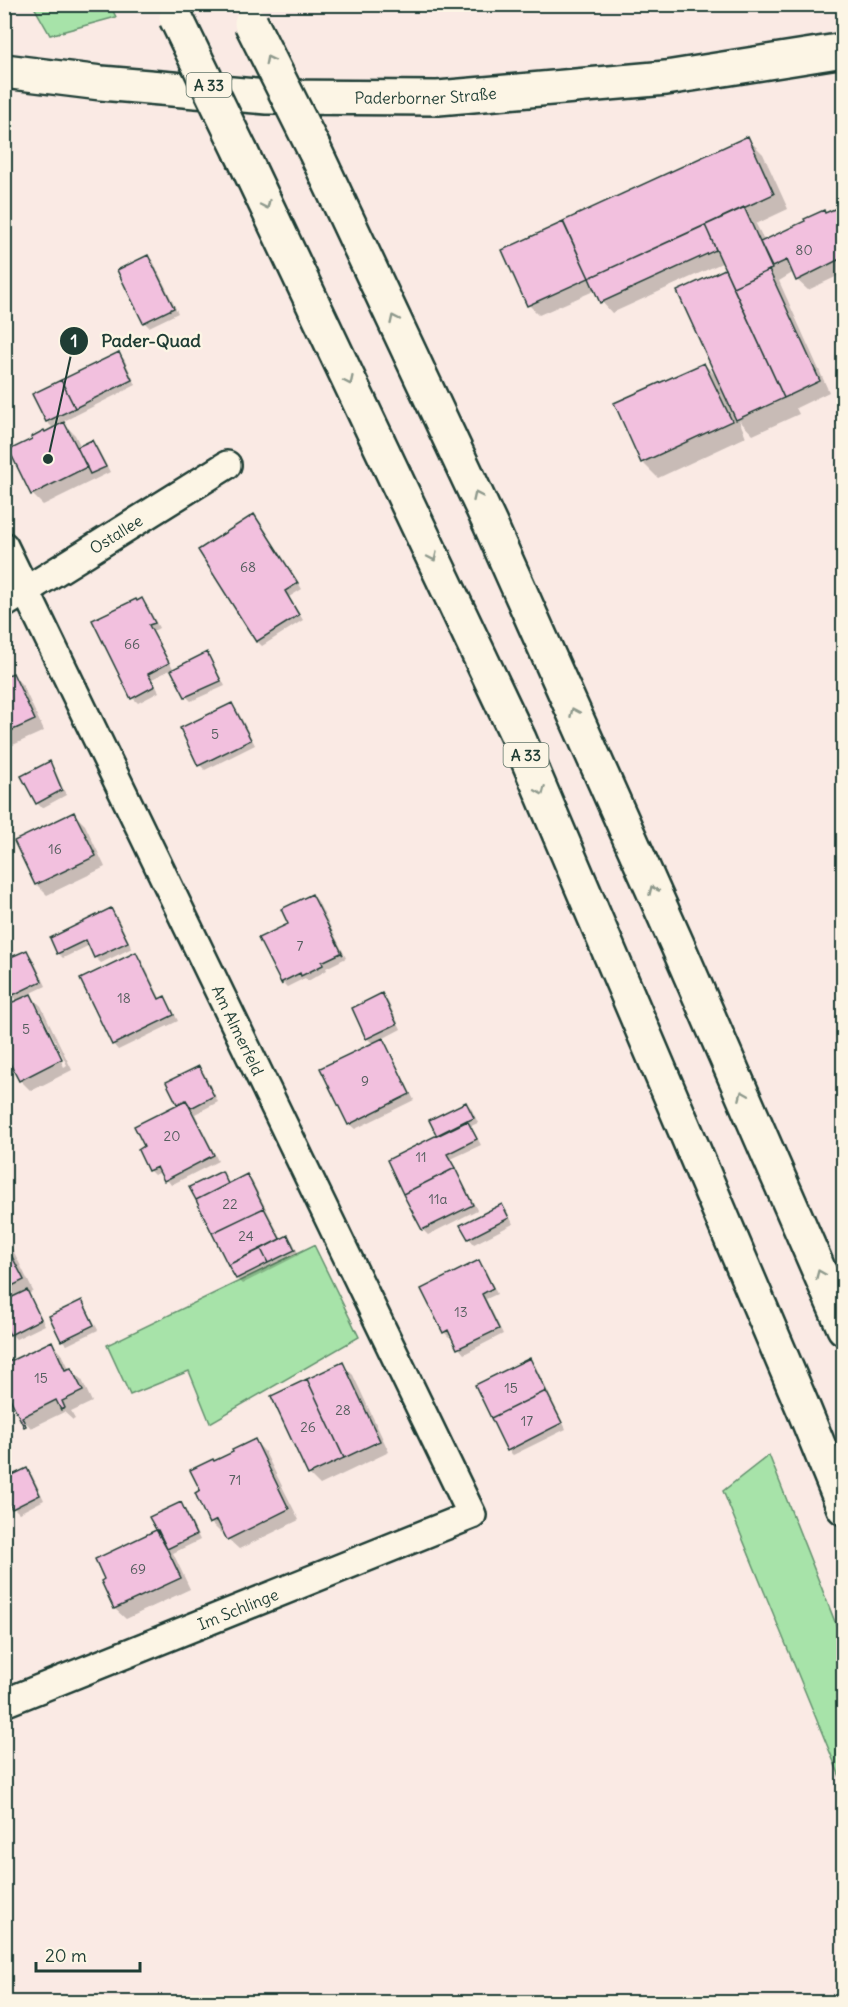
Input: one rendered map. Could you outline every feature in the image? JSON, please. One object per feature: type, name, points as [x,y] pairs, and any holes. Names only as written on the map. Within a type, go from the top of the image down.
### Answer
[{"type":"main road","name":"A 33","points":[[173,11],[519,739],[804,1410],[843,1508]]},
{"type":"main road","points":[[247,14],[314,150],[490,524],[667,922],[843,1328]]},
{"type":"main road","name":"Paderborner Straße","points":[[4,71],[101,83],[267,96],[438,98],[666,78],[843,50]]},
{"type":"street","name":"Ostallee","points":[[16,597],[227,465]]},
{"type":"street","name":"Am Almerfeld","points":[[4,546],[16,597],[472,1515]]},
{"type":"street","name":"Im Schlinge","points":[[4,1703],[472,1515]]},
{"type":"green space","points":[[33,5],[110,5],[116,17],[50,35]]},
{"type":"green space","points":[[314,1245],[359,1337],[210,1423],[189,1371],[130,1395],[107,1345]]},
{"type":"green space","points":[[769,1455],[843,1642],[843,1784],[723,1491]]},
{"type":"building","points":[[748,136],[774,194],[589,278],[563,221]]},
{"type":"building","points":[[844,205],[844,257],[796,281],[787,260],[772,267],[760,242],[824,210],[825,213]]},
{"type":"building","points":[[744,207],[772,269],[733,287],[705,225]]},
{"type":"building","points":[[563,222],[589,278],[527,306],[502,250]]},
{"type":"building","points":[[705,225],[716,250],[600,303],[589,278]]},
{"type":"building","points":[[148,255],[174,308],[143,323],[117,270]]},
{"type":"building","points":[[725,269],[784,398],[736,420],[677,291]]},
{"type":"building","points":[[769,270],[820,381],[784,398],[733,287]]},
{"type":"building","points":[[119,352],[132,380],[75,408],[61,380]]},
{"type":"building","points":[[704,363],[732,421],[641,463],[614,403]]},
{"type":"building","points":[[61,380],[75,408],[46,422],[32,394]]},
{"type":"building","points":[[64,422],[87,467],[31,495],[9,450],[32,439],[31,437],[44,430],[45,432]]},
{"type":"building","points":[[92,440],[106,467],[90,474],[77,447]]},
{"type":"building","points":[[254,514],[298,583],[285,591],[299,615],[256,642],[198,550]]},
{"type":"building","points":[[142,598],[155,623],[149,625],[169,663],[148,674],[155,686],[131,699],[92,620]]},
{"type":"building","points":[[207,652],[221,681],[185,697],[171,670]]},
{"type":"building","points":[[13,673],[35,720],[4,734],[4,677]]},
{"type":"building","points":[[232,703],[251,740],[198,766],[180,728]]},
{"type":"building","points":[[50,761],[62,790],[36,804],[21,776]]},
{"type":"building","points":[[74,812],[96,856],[35,885],[14,841]]},
{"type":"building","points":[[312,894],[343,955],[341,953],[322,962],[323,965],[301,976],[300,973],[282,982],[282,985],[258,938],[288,924],[281,909]]},
{"type":"building","points":[[111,908],[128,942],[94,958],[86,940],[57,954],[50,938]]},
{"type":"building","points":[[27,950],[42,981],[11,996],[4,983],[4,960]]},
{"type":"building","points":[[136,952],[159,999],[165,996],[174,1015],[112,1045],[80,979]]},
{"type":"building","points":[[382,993],[397,1024],[366,1039],[352,1008]]},
{"type":"building","points":[[31,994],[62,1059],[19,1081],[4,1052],[4,1006]]},
{"type":"building","points":[[383,1038],[410,1094],[348,1125],[320,1068]]},
{"type":"building","points":[[199,1066],[214,1096],[191,1108],[186,1100],[177,1104],[166,1082]]},
{"type":"building","points":[[186,1100],[214,1155],[164,1181],[157,1167],[148,1171],[138,1150],[144,1146],[134,1126]]},
{"type":"building","points":[[466,1102],[474,1118],[437,1136],[429,1120]]},
{"type":"building","points":[[467,1120],[477,1139],[447,1154],[455,1168],[403,1194],[387,1160]]},
{"type":"building","points":[[455,1168],[473,1205],[422,1230],[403,1194]]},
{"type":"building","points":[[222,1171],[228,1184],[196,1200],[189,1187]]},
{"type":"building","points":[[247,1174],[264,1208],[212,1233],[196,1200]]},
{"type":"building","points":[[502,1204],[509,1218],[468,1239],[460,1225]]},
{"type":"building","points":[[264,1208],[280,1239],[228,1265],[212,1233]]},
{"type":"building","points":[[288,1235],[295,1250],[268,1263],[261,1249]]},
{"type":"building","points":[[4,1241],[24,1280],[4,1290]]},
{"type":"building","points":[[261,1249],[268,1263],[236,1279],[228,1265]]},
{"type":"building","points":[[479,1260],[493,1288],[482,1294],[499,1329],[457,1349],[448,1330],[443,1333],[421,1289]]},
{"type":"building","points":[[27,1290],[41,1319],[10,1335],[4,1324],[4,1301]]},
{"type":"building","points":[[82,1300],[94,1325],[61,1341],[49,1316]]},
{"type":"building","points":[[52,1341],[65,1370],[71,1368],[83,1391],[62,1401],[65,1408],[61,1410],[56,1400],[22,1417],[26,1426],[24,1427],[4,1386],[4,1364]]},
{"type":"building","points":[[530,1358],[546,1391],[491,1418],[475,1385]]},
{"type":"building","points":[[343,1362],[380,1441],[344,1458],[307,1379]]},
{"type":"building","points":[[307,1379],[344,1458],[308,1475],[271,1396]]},
{"type":"building","points":[[546,1391],[562,1423],[507,1451],[491,1418]]},
{"type":"building","points":[[255,1439],[289,1509],[227,1540],[217,1520],[209,1524],[195,1493],[200,1490],[190,1470],[233,1452],[232,1450]]},
{"type":"building","points":[[27,1468],[40,1495],[12,1509],[4,1493],[4,1479]]},
{"type":"building","points":[[181,1502],[196,1535],[167,1549],[149,1517]]},
{"type":"building","points":[[156,1530],[181,1578],[114,1609],[101,1581],[104,1579],[95,1559]]},
{"type":"place","name":"Pader-Quad","points":[[48,459]]}]
